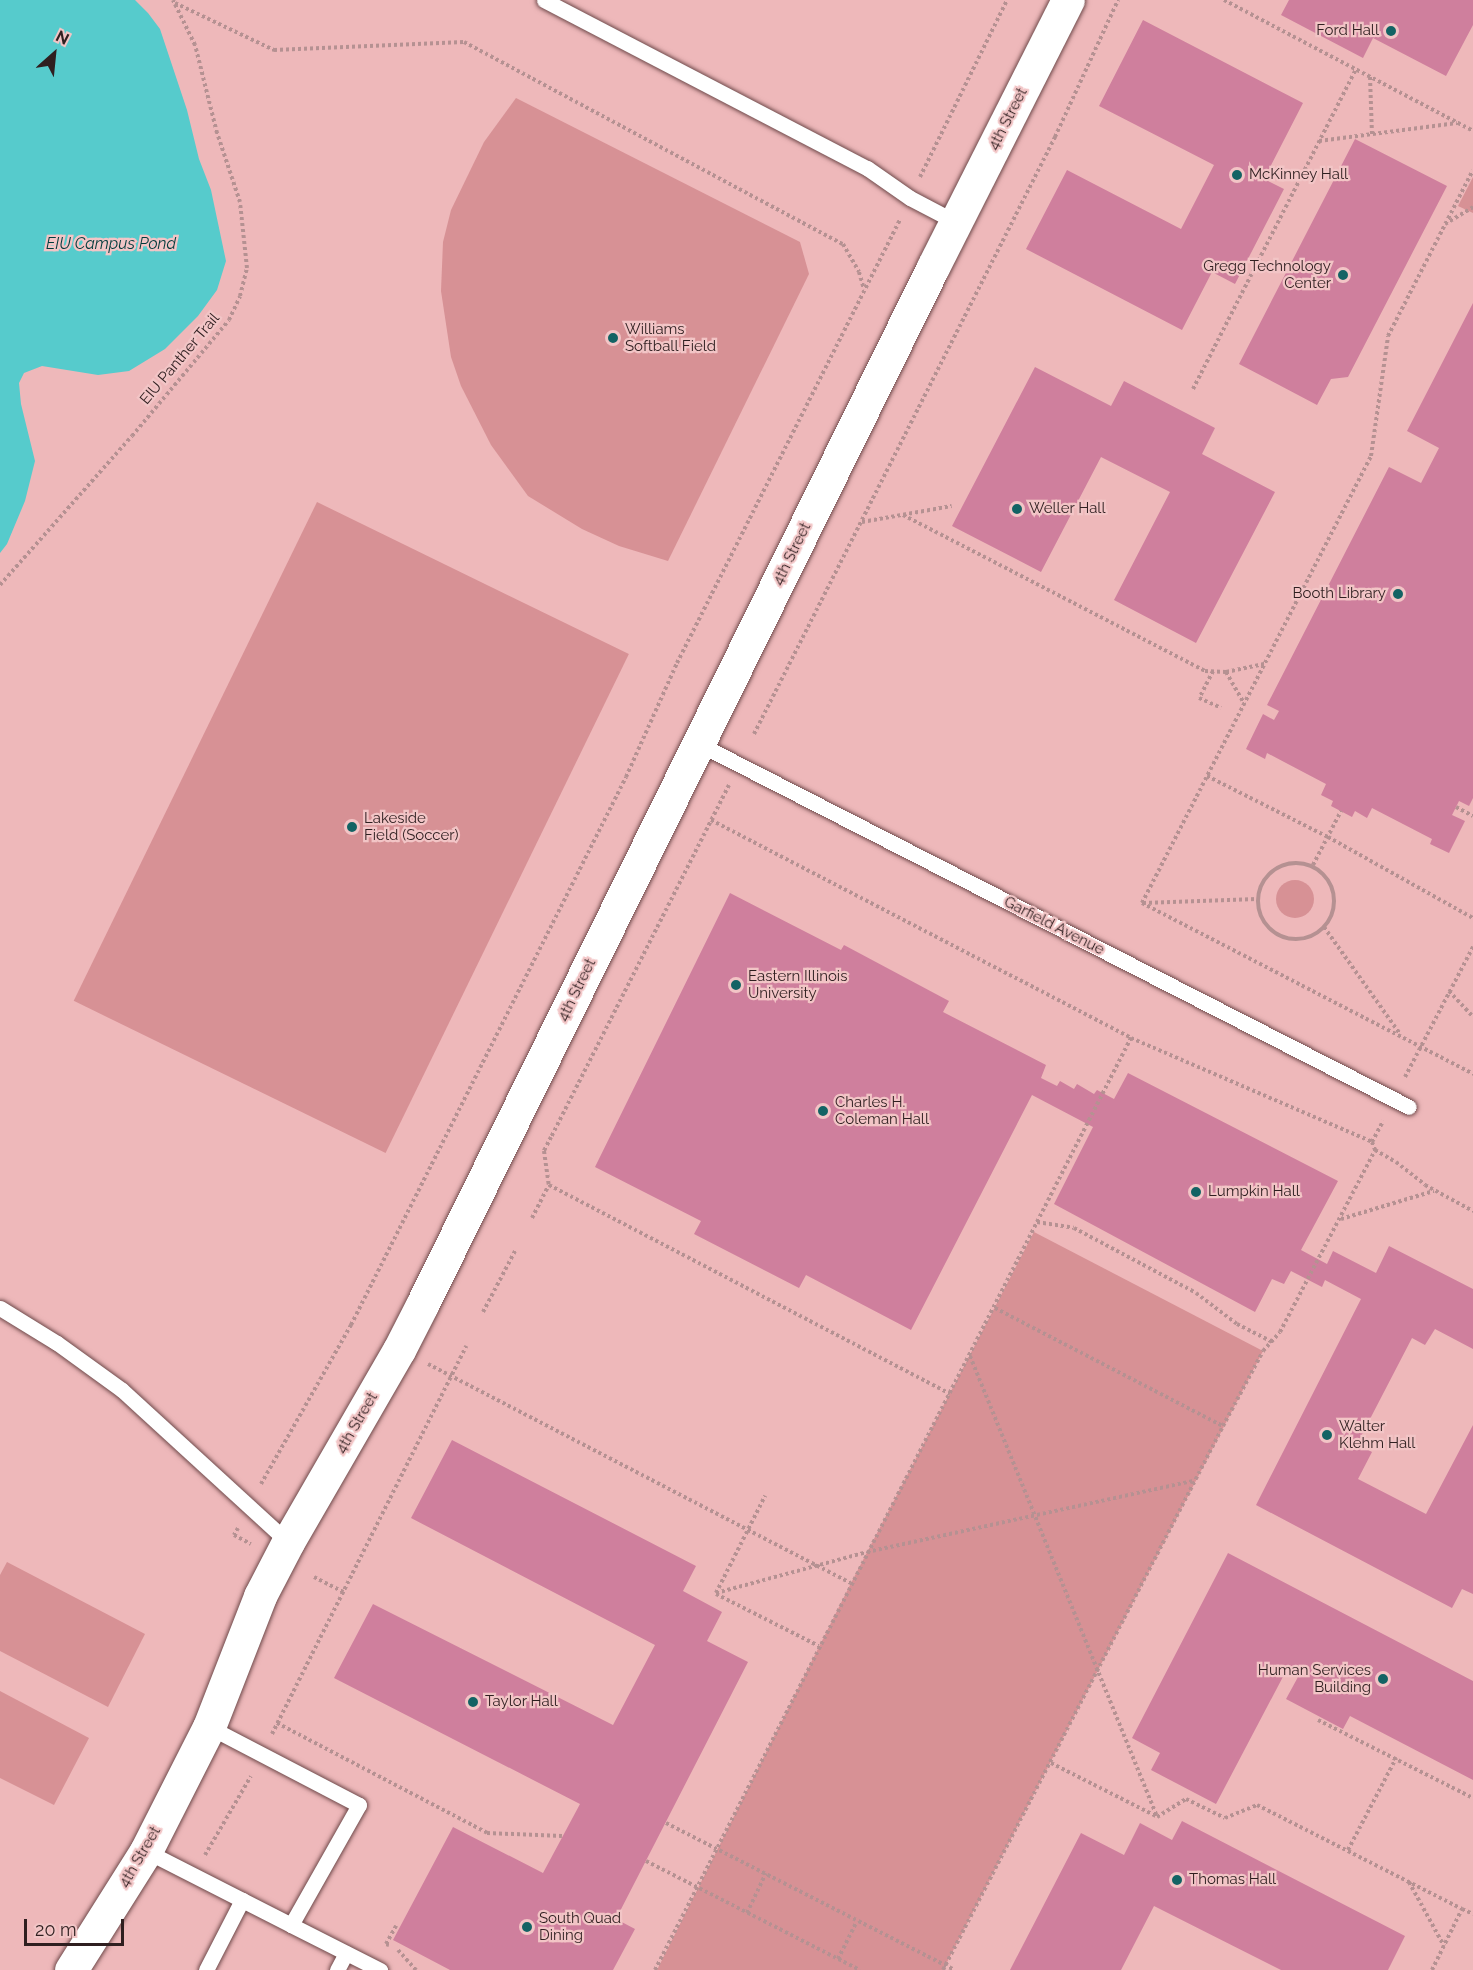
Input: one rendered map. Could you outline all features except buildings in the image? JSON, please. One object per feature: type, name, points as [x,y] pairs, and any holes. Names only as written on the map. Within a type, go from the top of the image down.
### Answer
[{"type":"street","name":"4th Street","points":[[71,1970],[146,1851],[209,1727],[260,1596],[288,1542],[404,1341],[956,222],[1068,0]]},
{"type":"lane","points":[[544,0],[867,168],[910,198],[956,222]]},
{"type":"lane","name":"Garfield Avenue","points":[[699,744],[1409,1107]]},
{"type":"lane","points":[[0,1308],[57,1343],[122,1390],[288,1542]]},
{"type":"lane","points":[[209,1727],[358,1805],[291,1925]]},
{"type":"lane","points":[[146,1851],[380,1970]]},
{"type":"lane","points":[[206,1970],[242,1900]]},
{"type":"lane","points":[[337,1970],[346,1953]]},
{"type":"path","points":[[234,1535],[356,1315],[626,777],[677,663],[865,290],[1007,0]]},
{"type":"path","points":[[754,734],[1055,136],[1118,0]]},
{"type":"path","points":[[1224,0],[1473,131]]},
{"type":"path","points":[[174,1],[274,50],[464,42],[843,244],[859,272],[865,290]]},
{"type":"path","name":"EIU Panther Trail","points":[[0,585],[132,436],[229,320],[240,296],[247,268],[240,202],[217,133],[195,45],[174,1]]},
{"type":"path","points":[[1193,388],[1356,69]]},
{"type":"path","points":[[1370,76],[1371,134]]},
{"type":"path","points":[[1319,141],[1458,123]]},
{"type":"path","points":[[1142,903],[1371,456],[1388,336],[1473,170]]},
{"type":"path","points":[[1445,224],[1473,207]]},
{"type":"path","points":[[861,522],[952,506]]},
{"type":"path","points":[[903,515],[1205,670],[1226,672],[1265,664]]},
{"type":"path","points":[[1213,671],[1199,698],[1221,708]]},
{"type":"path","points":[[1226,672],[1244,704]]},
{"type":"path","points":[[1207,776],[1328,837],[1473,918]]},
{"type":"path","points":[[532,1218],[549,1185],[544,1151],[729,785]]},
{"type":"path","points":[[1456,807],[1473,816]]},
{"type":"path","points":[[1313,865],[1341,811]]},
{"type":"path","points":[[711,820],[1131,1038],[1372,1142],[1376,1150],[1435,1191],[1473,1210]]},
{"type":"path","points":[[1293,862],[1313,865],[1330,884],[1334,897],[1333,914],[1324,927],[1300,939],[1277,935],[1263,919],[1257,899],[1261,884],[1269,873],[1280,866],[1293,862]]},
{"type":"path","points":[[1142,903],[1257,899]]},
{"type":"path","points":[[1142,903],[1473,1074]]},
{"type":"path","points":[[1324,927],[1401,1035]]},
{"type":"path","points":[[1403,1080],[1473,947]]},
{"type":"path","points":[[1449,991],[1473,1017]]},
{"type":"path","points":[[656,1970],[851,1583],[995,1308],[1036,1222],[1131,1038]]},
{"type":"path","points":[[1372,1142],[1385,1116]]},
{"type":"path","points":[[944,1968],[1263,1350],[1280,1332],[1376,1150]]},
{"type":"path","points":[[549,1185],[950,1394]]},
{"type":"path","points":[[1340,1220],[1435,1191]]},
{"type":"path","points":[[1036,1222],[1074,1228],[1196,1293],[1237,1324],[1272,1342]]},
{"type":"path","points":[[483,1311],[515,1251]]},
{"type":"path","points":[[995,1308],[1223,1426]]},
{"type":"path","points":[[199,1864],[240,1799],[466,1346]]},
{"type":"path","points":[[970,1356],[1157,1817]]},
{"type":"path","points":[[424,1362],[851,1583]]},
{"type":"path","points":[[716,1593],[867,1552],[1194,1481]]},
{"type":"path","points":[[716,1593],[765,1496]]},
{"type":"path","points":[[314,1577],[343,1592]]},
{"type":"path","points":[[716,1593],[819,1646]]},
{"type":"path","points":[[1318,1720],[1473,1798]]},
{"type":"path","points":[[278,1723],[488,1833],[562,1836]]},
{"type":"path","points":[[1348,1850],[1395,1758]]},
{"type":"path","points":[[1051,1763],[1157,1817]]},
{"type":"path","points":[[1157,1817],[1186,1799],[1225,1818],[1257,1805],[1473,1914]]},
{"type":"path","points":[[666,1823],[944,1968],[954,1970]]},
{"type":"path","points":[[646,1861],[860,1970]]},
{"type":"path","points":[[747,1913],[766,1874]]},
{"type":"path","points":[[1408,1881],[1444,1946]]},
{"type":"path","points":[[1432,1970],[1462,1909]]},
{"type":"path","points":[[838,1959],[857,1921]]},
{"type":"path","points":[[396,1926],[386,1944],[405,1956],[416,1970]]},
{"type":"shaded area","name":"Eastern Illinois University","points":[[0,0],[1473,0],[1473,1970],[0,1970]]},
{"type":"shaded area","name":"Williams Softball Field","points":[[516,98],[800,242],[809,274],[668,561],[619,546],[582,529],[528,496],[491,445],[461,386],[451,357],[441,291],[443,242],[451,210],[484,142]]},
{"type":"shaded area","points":[[1473,177],[1473,213],[1458,206]]},
{"type":"shaded area","name":"Lakeside Field (Soccer)","points":[[317,502],[629,654],[386,1153],[74,1001]]},
{"type":"shaded area","points":[[1295,880],[1302,881],[1308,886],[1313,892],[1313,906],[1308,912],[1302,917],[1295,918],[1288,917],[1282,912],[1277,906],[1276,899],[1277,892],[1282,886],[1288,881]]},
{"type":"shaded area","points":[[1034,1232],[1263,1351],[943,1970],[657,1970],[851,1583]]},
{"type":"shaded area","points":[[7,1562],[145,1634],[108,1707],[0,1651],[0,1575]]},
{"type":"shaded area","points":[[0,1691],[89,1738],[54,1805],[0,1778]]},
{"type":"water","name":"EIU Campus Pond","points":[[0,0],[135,0],[148,13],[160,29],[187,110],[199,159],[211,190],[226,261],[217,290],[198,316],[165,349],[129,371],[98,375],[42,366],[24,373],[19,383],[21,404],[35,461],[25,501],[7,544],[0,553]]},
{"type":"place","name":"Ford Hall","points":[[1391,31]]},
{"type":"place","name":"McKinney Hall","points":[[1237,175]]},
{"type":"place","name":"Gregg Technology Center","points":[[1343,275]]},
{"type":"place","name":"Williams Softball Field","points":[[613,338]]},
{"type":"place","name":"Weller Hall","points":[[1017,509]]},
{"type":"place","name":"Booth Library","points":[[1398,594]]},
{"type":"place","name":"Lakeside Field (Soccer)","points":[[352,827]]},
{"type":"place","name":"Eastern Illinois University","points":[[736,985]]},
{"type":"place","name":"Charles H. Coleman Hall","points":[[823,1111]]},
{"type":"place","name":"Lumpkin Hall","points":[[1196,1192]]},
{"type":"place","name":"Walter Klehm Hall","points":[[1327,1435]]},
{"type":"place","name":"Human Services Building","points":[[1383,1679]]},
{"type":"place","name":"Taylor Hall","points":[[473,1702]]},
{"type":"place","name":"Thomas Hall","points":[[1177,1880]]},
{"type":"place","name":"South Quad Dining","points":[[527,1927]]}]
